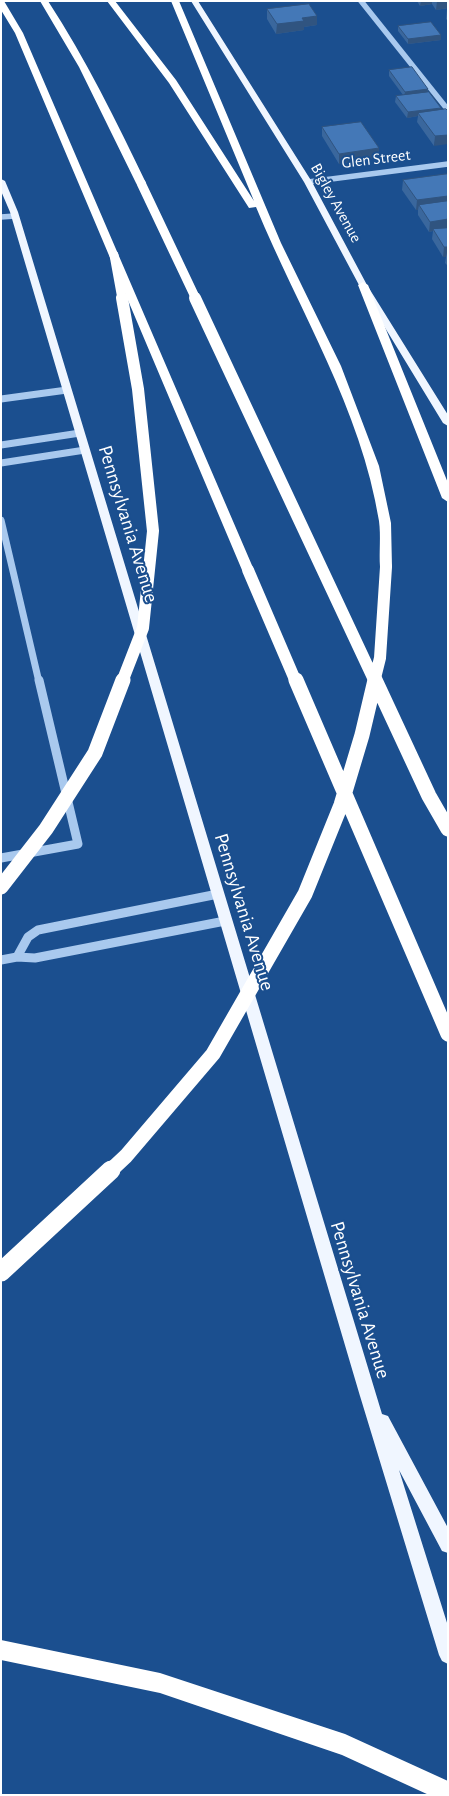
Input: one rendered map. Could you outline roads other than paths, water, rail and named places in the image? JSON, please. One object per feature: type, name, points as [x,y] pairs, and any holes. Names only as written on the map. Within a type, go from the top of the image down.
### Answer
[{"type":"highway","points":[[44,1],[74,51],[122,141],[429,796],[448,829]]},
{"type":"highway","points":[[111,1],[173,82],[276,243]]},
{"type":"highway","points":[[1,1272],[126,1156],[214,1054],[305,894],[341,805],[362,735],[380,658],[386,567],[385,523],[373,466],[336,366],[276,243],[175,1]]},
{"type":"highway","points":[[1,3],[19,33],[88,192],[448,1034]]},
{"type":"highway","points":[[1,13],[19,33]]},
{"type":"highway","points":[[1,886],[46,829],[95,752],[143,628],[153,531],[138,389],[114,255]]},
{"type":"highway","points":[[363,285],[448,498]]},
{"type":"highway","points":[[1,1650],[160,1684],[345,1745],[448,1792]]},
{"type":"main road","name":"Bigley Avenue","points":[[194,1],[308,182],[363,285],[448,423]]},
{"type":"main road","name":"Pennsylvania Avenue","points":[[1,180],[15,216],[225,921],[448,1655]]},
{"type":"main road","points":[[368,1396],[448,1545]]},
{"type":"street","name":"Glen Street","points":[[308,182],[448,164]]},
{"type":"street","points":[[1,217],[15,216]]},
{"type":"street","points":[[1,399],[67,390]]},
{"type":"street","points":[[1,445],[80,433]]},
{"type":"street","points":[[1,463],[85,450]]},
{"type":"street","points":[[1,520],[78,844],[1,858]]},
{"type":"street","points":[[17,957],[28,937],[38,930],[218,894]]},
{"type":"street","points":[[1,960],[17,957],[35,958],[225,921]]},
{"type":"lane","points":[[361,1],[448,110]]}]
